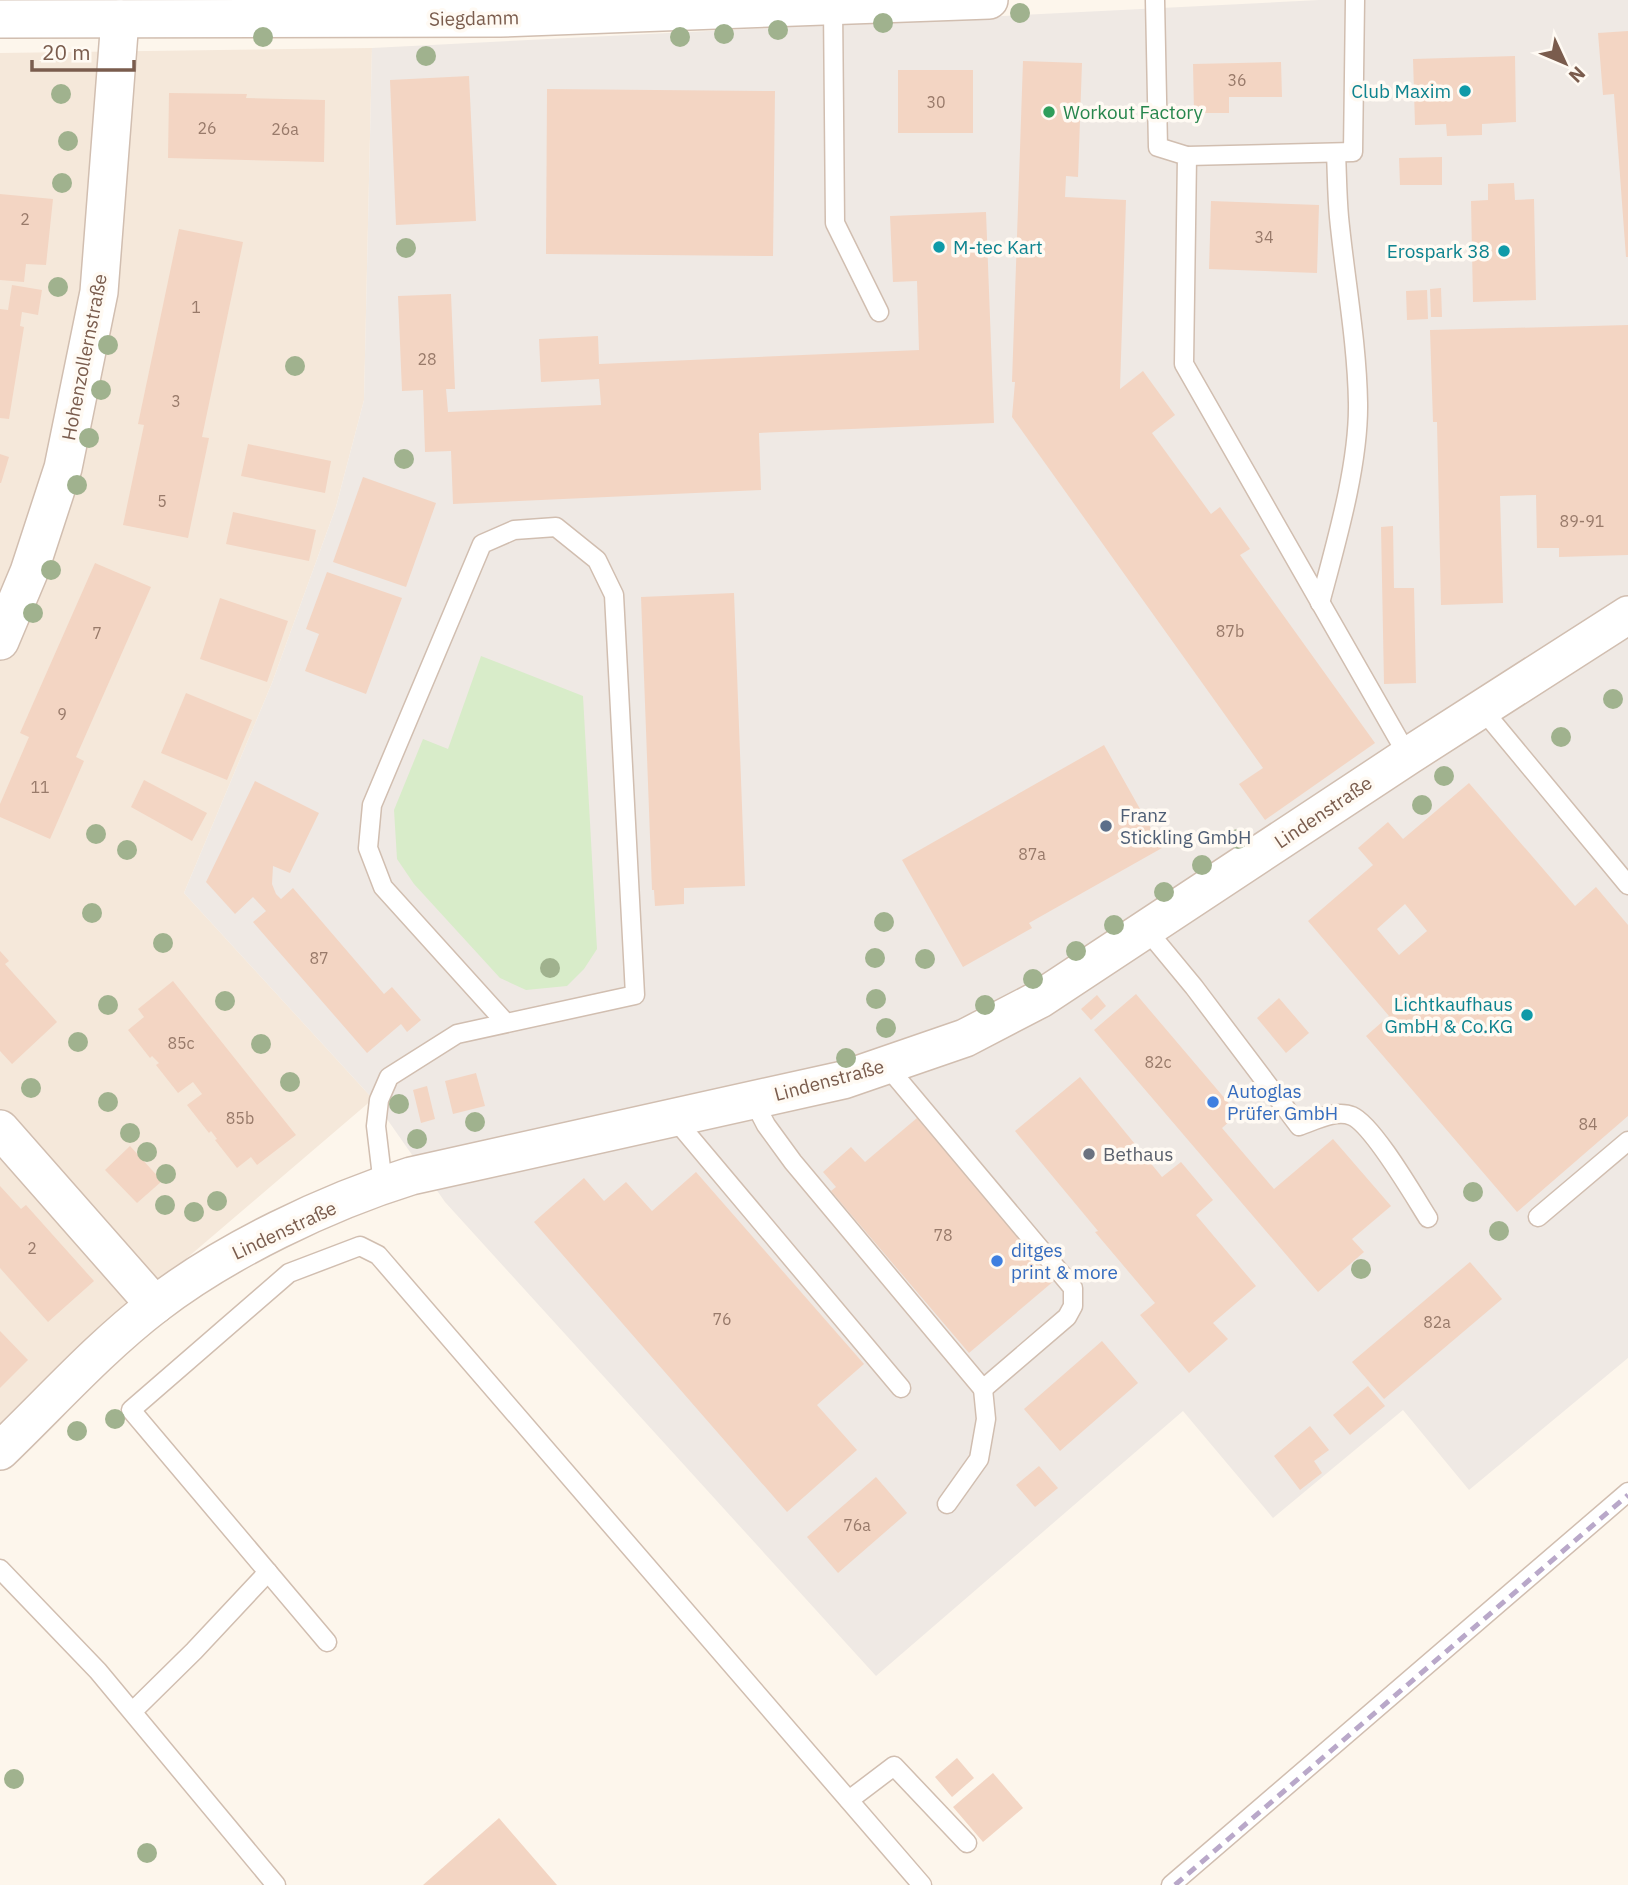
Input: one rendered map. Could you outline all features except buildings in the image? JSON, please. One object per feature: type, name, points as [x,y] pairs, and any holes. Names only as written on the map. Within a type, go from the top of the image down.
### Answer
[{"type":"street","name":"Siegdamm","points":[[0,19],[500,18],[989,0]]},
{"type":"street","name":"Hohenzollernstraße","points":[[0,641],[29,572],[63,468],[99,292],[120,19]]},
{"type":"street","name":"Lindenstraße","points":[[0,1451],[121,1334],[155,1305],[230,1254],[383,1185],[411,1176],[673,1116],[843,1080],[965,1038],[1030,1005],[1628,615]]},
{"type":"street","points":[[0,1129],[155,1305]]},
{"type":"lane","points":[[1155,0],[1158,147],[1187,156],[1353,152],[1355,0]]},
{"type":"lane","points":[[833,6],[835,223],[879,312]]},
{"type":"lane","points":[[1320,603],[1340,526],[1358,406],[1356,361],[1339,215],[1336,153]]},
{"type":"lane","points":[[1187,156],[1184,365],[1408,756]]},
{"type":"lane","points":[[383,1185],[376,1126],[379,1100],[389,1077],[457,1034],[635,995],[614,595],[597,560],[556,527],[514,530],[482,544],[372,805],[368,848],[383,887],[506,1023]]},
{"type":"lane","points":[[1482,709],[1628,885]]},
{"type":"lane","points":[[1146,929],[1194,987],[1298,1126],[1337,1114],[1353,1116],[1370,1132],[1428,1217]]},
{"type":"lane","points":[[886,1065],[1073,1288],[1073,1306],[1067,1317],[983,1389]]},
{"type":"lane","points":[[753,1100],[766,1125],[793,1161],[983,1389],[986,1419],[979,1459],[947,1503]]},
{"type":"lane","points":[[673,1116],[901,1388]]},
{"type":"lane","points":[[1538,1217],[1628,1141]]},
{"type":"lane","points":[[327,1642],[131,1410],[289,1273],[360,1245],[378,1255],[922,1885]]},
{"type":"lane","points":[[1171,1885],[1628,1492]]},
{"type":"lane","points":[[0,1569],[133,1711],[276,1885]]},
{"type":"lane","points":[[133,1711],[268,1572]]},
{"type":"lane","points":[[849,1800],[894,1766],[967,1843]]},
{"type":"shaded area","points":[[1319,0],[1628,0],[1628,1358],[1469,1490],[1403,1410],[1273,1518],[1183,1411],[876,1676],[445,1202],[373,1099],[184,893],[272,683],[336,507],[364,400],[372,48]]},
{"type":"shaded area","points":[[372,48],[364,400],[336,507],[272,683],[184,893],[373,1099],[146,1293],[0,1434],[0,53]]},
{"type":"green space","points":[[481,656],[583,696],[597,949],[584,969],[567,986],[526,990],[500,978],[414,884],[397,859],[394,810],[423,739],[448,749]]},
{"type":"railway","points":[[1175,1885],[1628,1495]]},
{"type":"place","name":"Club Maxim","points":[[1465,91]]},
{"type":"place","name":"Workout Factory","points":[[1049,112]]},
{"type":"place","name":"M-tec Kart","points":[[939,247]]},
{"type":"place","name":"Erospark 38","points":[[1504,251]]},
{"type":"place","name":"Franz Stickling GmbH","points":[[1106,826]]},
{"type":"place","name":"Lichtkaufhaus GmbH & Co.KG","points":[[1527,1015]]},
{"type":"place","name":"Autoglas Prüfer GmbH","points":[[1213,1102]]},
{"type":"place","name":"Bethaus","points":[[1089,1154]]},
{"type":"place","name":"ditges print & more","points":[[997,1261]]}]
